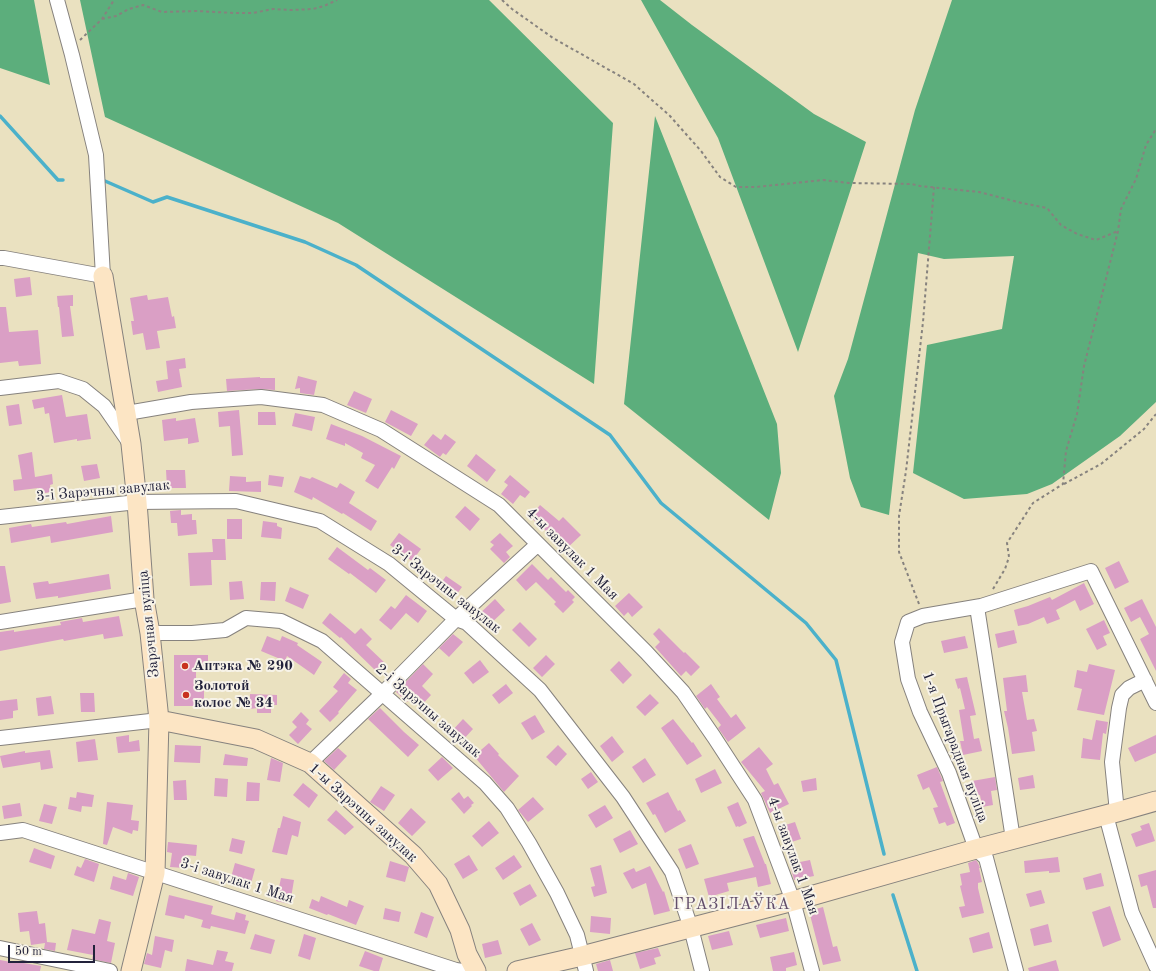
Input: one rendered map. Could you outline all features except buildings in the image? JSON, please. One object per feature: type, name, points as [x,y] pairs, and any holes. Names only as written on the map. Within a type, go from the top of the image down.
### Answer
[{"type":"street","points":[[1,255],[103,276],[96,155],[57,0]]},
{"type":"street","name":"Зарэчная вуліца","points":[[103,276],[131,444],[144,599],[150,633],[159,720],[155,873],[131,971]]},
{"type":"street","points":[[0,388],[59,381],[83,389],[104,406],[131,444]]},
{"type":"street","name":"4-ы завулак 1 Мая","points":[[126,414],[191,402],[261,397],[323,405],[381,430],[499,505],[641,646],[683,692],[756,800],[793,901],[812,971]]},
{"type":"street","name":"3-і Зарэчны завулак","points":[[0,517],[137,502],[236,501],[320,521],[389,564],[456,619],[467,623],[540,690],[623,797],[672,872],[702,971]]},
{"type":"street","points":[[310,763],[382,694],[456,619],[538,544]]},
{"type":"street","name":"1-я Прыгарадная вуліца","points":[[1016,971],[986,858],[976,848],[949,773],[920,712],[908,679],[902,642],[908,622],[923,616],[979,607],[1091,571],[1144,680]]},
{"type":"street","points":[[0,622],[144,599]]},
{"type":"street","name":"1-я Прыгарадная вуліца","points":[[979,607],[1013,839]]},
{"type":"street","name":"2-і Зарэчны завулак","points":[[150,633],[192,633],[225,630],[246,618],[282,621],[322,641],[485,784],[507,808],[529,843],[557,893],[577,935],[584,963]]},
{"type":"street","points":[[1156,703],[1144,680],[1129,688],[1122,695],[1112,762],[1111,814],[1132,913],[1156,966]]},
{"type":"street","name":"1-ы Зарэчны завулак","points":[[0,738],[159,720],[256,739],[310,763],[413,855],[438,884],[460,930],[467,954],[476,971]]},
{"type":"street","points":[[517,971],[584,963],[690,928],[793,901],[976,848],[1111,814],[1156,800]]},
{"type":"street","name":"3-і завулак 1 Мая","points":[[0,833],[23,830],[462,971]]},
{"type":"street","points":[[0,948],[110,971]]},
{"type":"path","points":[[72,55],[77,45],[102,19],[114,0]]},
{"type":"path","points":[[102,19],[116,16],[129,9],[142,5],[162,12],[197,11],[253,13],[272,10],[313,9],[337,0]]},
{"type":"path","points":[[502,0],[512,9],[553,38],[634,84],[670,116],[701,151],[720,177],[736,186],[756,187],[823,180],[849,183],[912,184],[979,192],[1048,208],[1061,225],[1077,234],[1096,240],[1118,230]]},
{"type":"path","points":[[1063,484],[1066,451],[1077,414],[1084,366],[1118,230],[1121,209],[1136,179],[1146,145],[1156,129]]},
{"type":"path","points":[[923,616],[899,552],[899,516],[906,471],[919,352],[934,187]]},
{"type":"path","points":[[979,607],[998,583],[1009,557],[1007,543],[1033,503],[1063,484],[1102,464],[1144,429],[1156,414]]},
{"type":"green space","points":[[0,0],[34,0],[50,85],[0,68]]},
{"type":"green space","points":[[80,0],[489,0],[613,123],[594,384],[338,223],[105,117]]},
{"type":"green space","points":[[641,0],[660,0],[814,114],[866,142],[798,352],[718,138]]},
{"type":"green space","points":[[952,0],[1156,0],[1156,402],[1120,436],[1052,484],[1027,494],[964,499],[913,473],[927,345],[1002,329],[1014,256],[944,259],[918,253],[889,515],[861,507],[850,478],[834,396],[848,359],[915,110]]},
{"type":"green space","points":[[655,116],[777,424],[781,473],[769,520],[624,404]]},
{"type":"waterway","points":[[0,116],[58,180],[63,180]]},
{"type":"waterway","points":[[105,181],[153,202],[167,197],[305,242],[356,265],[610,435],[661,503],[806,623],[836,660],[884,854]]},
{"type":"waterway","points":[[893,895],[917,971]]},
{"type":"place","name":"Аптэка № 290","points":[[185,666]]},
{"type":"place","name":"Золотой колос № 34","points":[[186,695]]},
{"type":"district","name":"ГРАЗІЛАЎКА","points":[[732,905]]}]
